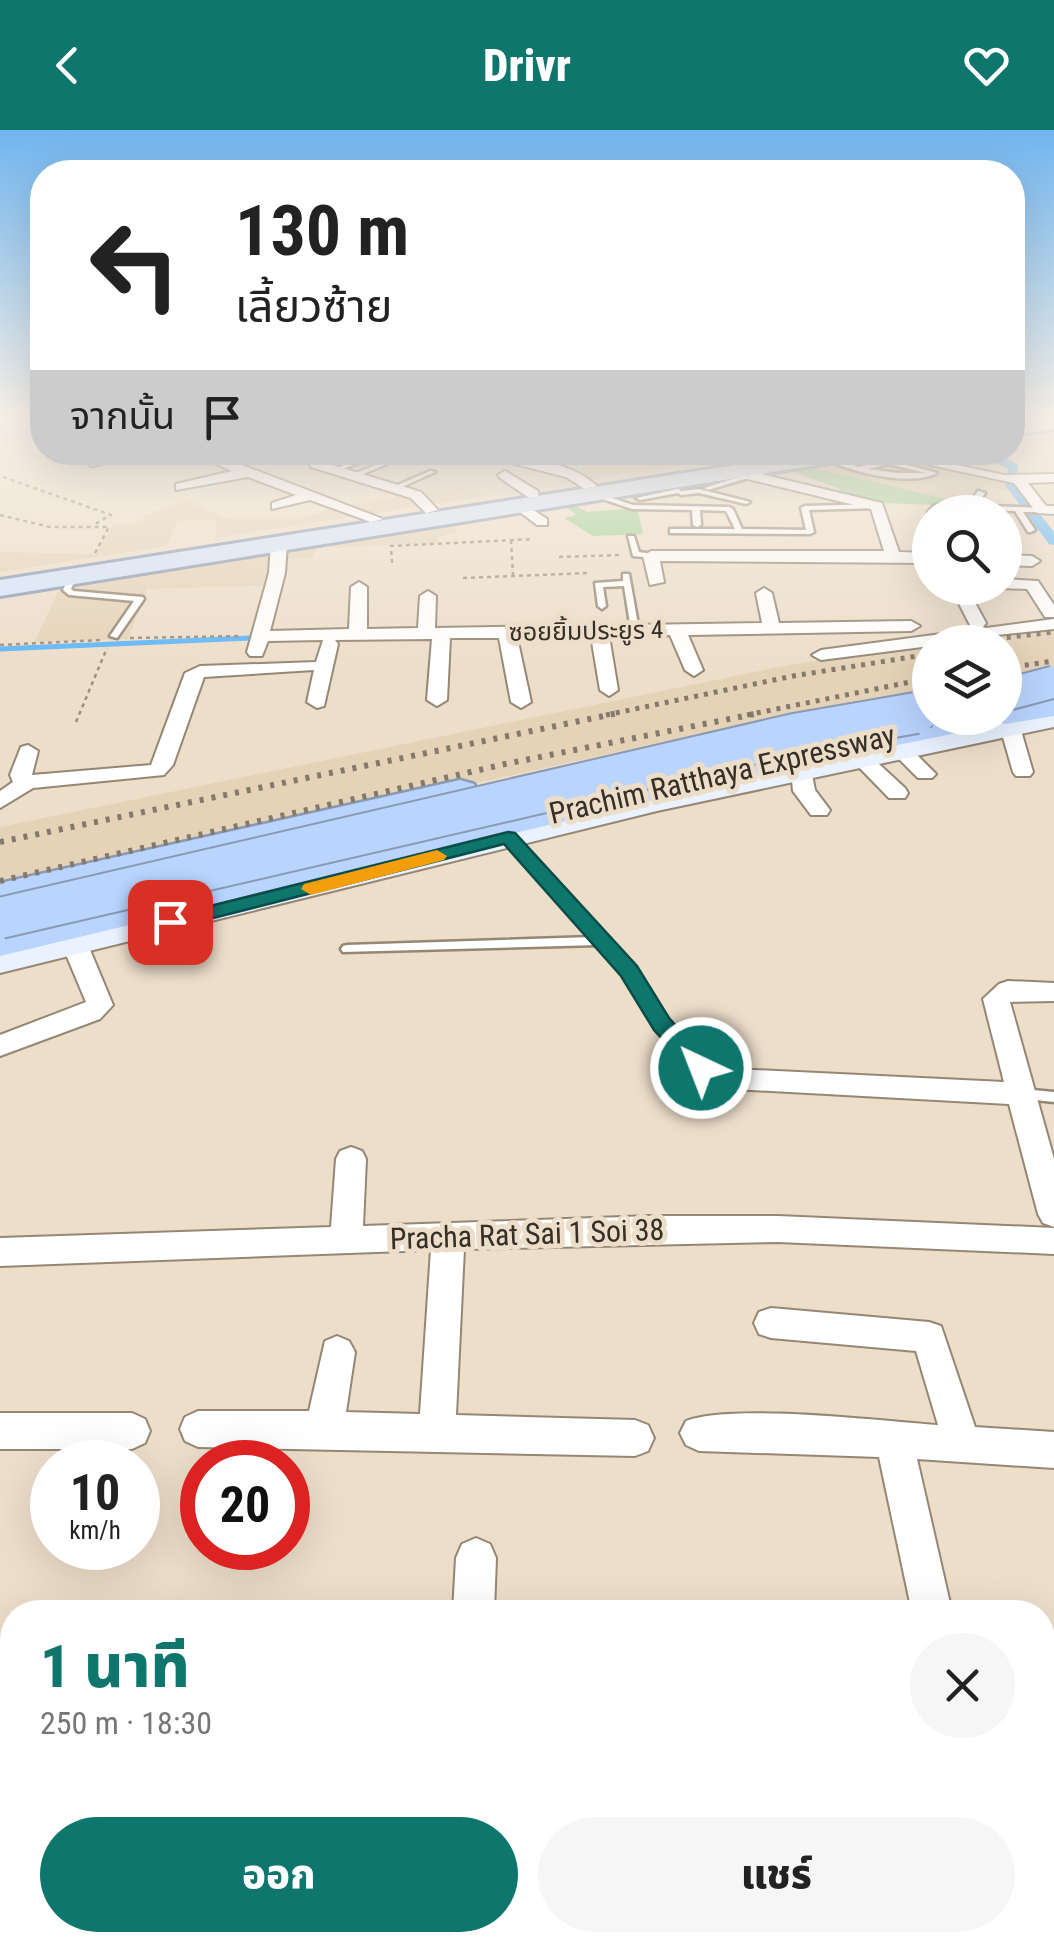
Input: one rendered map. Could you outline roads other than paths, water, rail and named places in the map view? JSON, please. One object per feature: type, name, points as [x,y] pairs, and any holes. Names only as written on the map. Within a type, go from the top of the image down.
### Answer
[{"type":"highway","name":"Prachim Ratthaya Expressway","points":[[1022,699],[1051,690]]},
{"type":"highway","points":[[0,896],[678,741],[912,701]]},
{"type":"highway","name":"Prachim Ratthaya Expressway","points":[[0,920],[795,734],[912,712]]},
{"type":"highway","name":"Prachim Ratthaya Expressway","points":[[0,941],[912,727]]},
{"type":"highway","points":[[0,920],[137,899]]},
{"type":"main road","points":[[0,576],[280,544],[533,499]]},
{"type":"main road","points":[[0,588],[82,569],[376,518],[527,500]]},
{"type":"main road","points":[[1022,711],[1054,719]]},
{"type":"main road","points":[[0,931],[912,713]]},
{"type":"main road","points":[[0,962],[508,837],[900,748],[931,735]]},
{"type":"street","points":[[277,506],[297,499]]},
{"type":"street","points":[[325,499],[376,518]]},
{"type":"street","points":[[419,499],[430,510]]},
{"type":"street","points":[[848,499],[877,506],[892,556]]},
{"type":"street","points":[[527,500],[542,522]]},
{"type":"street","points":[[251,668],[280,544]]},
{"type":"street","points":[[656,582],[651,556],[912,557]]},
{"type":"street","points":[[859,556],[867,575]]},
{"type":"street","points":[[1022,561],[1032,561]]},
{"type":"street","points":[[822,655],[1052,619],[1032,584],[1022,584]]},
{"type":"street","points":[[358,634],[359,587]]},
{"type":"street","points":[[764,594],[772,628]]},
{"type":"street","points":[[428,596],[437,700]]},
{"type":"street","points":[[968,605],[977,623]]},
{"type":"street","name":"ซอยยิ้มประยูร 4","points":[[260,636],[911,626]]},
{"type":"street","points":[[677,630],[694,670]]},
{"type":"street","points":[[599,631],[609,690]]},
{"type":"street","points":[[507,632],[522,702]]},
{"type":"street","points":[[317,702],[331,635]]},
{"type":"street","points":[[0,801],[24,783],[157,771],[163,765],[192,677],[200,672],[310,666]]},
{"type":"street","points":[[1011,735],[1023,772]]},
{"type":"street","points":[[900,748],[926,774]]},
{"type":"street","points":[[24,783],[21,775],[28,751]]},
{"type":"street","points":[[860,757],[897,793]]},
{"type":"street","points":[[800,770],[804,792],[819,810]]},
{"type":"street","points":[[0,1046],[91,1012],[100,1004],[75,945]]},
{"type":"street","points":[[1054,992],[1008,990],[996,999],[1054,1214]]},
{"type":"street","points":[[734,1079],[1021,1094]]},
{"type":"street","points":[[346,1241],[351,1159]]},
{"type":"street","name":"Pracha Rat Sai 1 Soi 38","points":[[0,1252],[652,1229],[778,1229],[1054,1241]]},
{"type":"street","points":[[438,1432],[448,1237]]},
{"type":"street","points":[[771,1323],[929,1337],[962,1444]]},
{"type":"street","points":[[326,1429],[337,1352]]},
{"type":"street","points":[[198,1429],[635,1438]]},
{"type":"street","points":[[0,1431],[132,1431]]},
{"type":"street","points":[[698,1433],[1054,1450]]},
{"type":"street","points":[[894,1440],[929,1600]]},
{"type":"street","points":[[474,1600],[476,1558]]},
{"type":"lane","points":[[614,499],[632,507],[698,505],[730,509],[740,532]]},
{"type":"lane","points":[[689,499],[698,505]]},
{"type":"lane","points":[[733,499],[746,502]]},
{"type":"lane","points":[[976,499],[974,502],[1033,508],[1031,530]]},
{"type":"lane","points":[[697,525],[698,505]]},
{"type":"lane","points":[[673,531],[810,532],[805,508],[877,506]]},
{"type":"lane","points":[[631,538],[636,554],[651,556]]},
{"type":"lane","points":[[82,569],[67,590],[72,593],[140,598],[114,636]]},
{"type":"lane","points":[[602,606],[598,586],[627,580],[636,630]]},
{"type":"lane","points":[[508,837],[629,972],[662,1024],[687,1054],[701,1068],[734,1079]]},
{"type":"lane","points":[[347,949],[602,941]]},
{"type":"lane","points":[[1021,1094],[1054,1097]]},
{"type":"waterway","points":[[1022,499],[1054,541]]},
{"type":"waterway","points":[[0,649],[250,638]]},
{"type":"railway","points":[[1022,636],[1054,632]]},
{"type":"railway","points":[[606,715],[793,676],[912,657]]},
{"type":"railway","points":[[1022,666],[1054,661]]},
{"type":"railway","points":[[747,715],[912,682]]},
{"type":"railway","points":[[0,842],[618,713]]},
{"type":"railway","points":[[0,881],[505,764],[759,713]]}]
